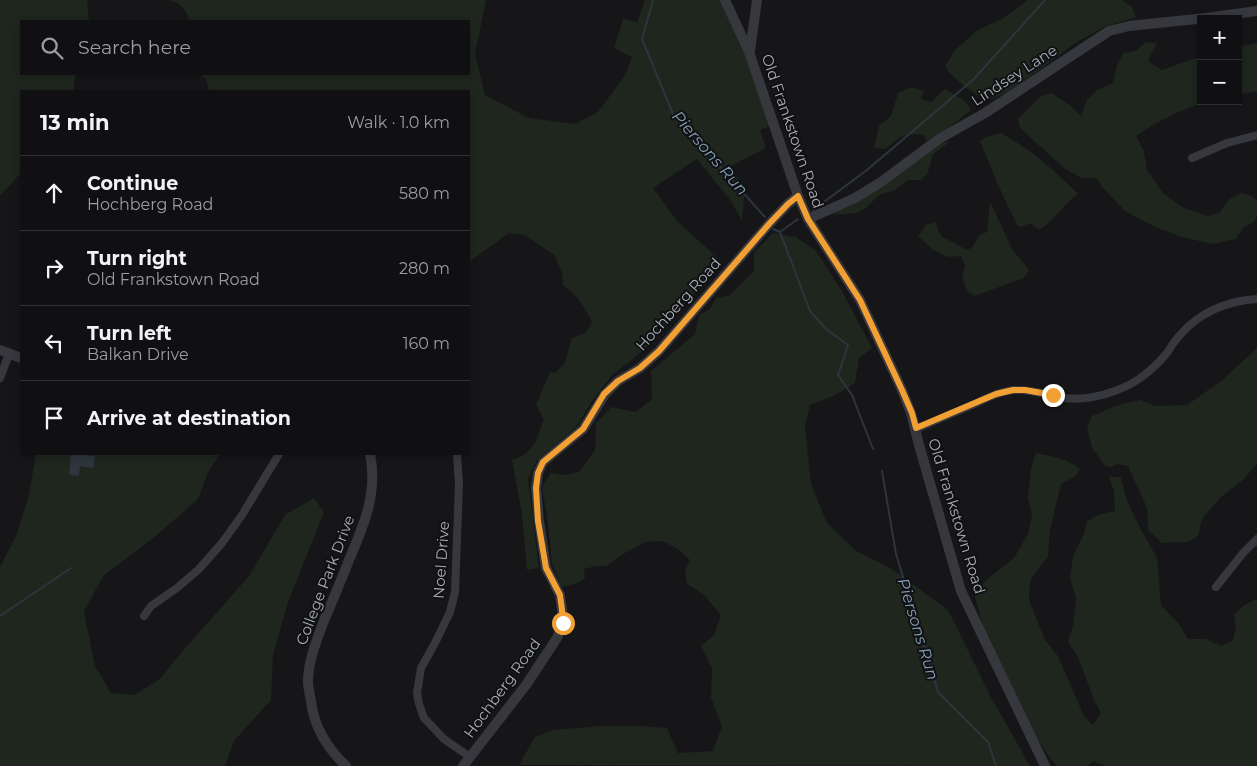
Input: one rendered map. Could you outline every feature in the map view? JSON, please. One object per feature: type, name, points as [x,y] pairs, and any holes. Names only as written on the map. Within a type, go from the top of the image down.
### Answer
[{"type":"street","name":"Old Frankstown Road","points":[[725,0],[749,52],[798,196],[808,219],[860,300],[912,413],[918,442],[961,591],[1044,766]]},
{"type":"street","points":[[749,52],[757,0]]},
{"type":"street","name":"Lindsey Lane","points":[[808,219],[855,198],[881,182],[939,139],[985,113],[1108,31],[1129,26],[1257,11]]},
{"type":"street","points":[[1192,158],[1227,143],[1257,135]]},
{"type":"street","name":"Hochberg Road","points":[[463,766],[526,685],[557,638],[563,623],[560,595],[546,568],[538,521],[536,488],[538,473],[543,462],[583,429],[604,394],[618,381],[640,368],[659,351],[769,224],[798,196]]},
{"type":"street","points":[[916,428],[996,394],[1013,390],[1025,390],[1074,398],[1086,398],[1111,392],[1130,384],[1147,373],[1190,324],[1211,310],[1228,303],[1257,299]]},
{"type":"street","points":[[0,378],[5,352],[20,358]]},
{"type":"street","points":[[144,616],[151,606],[178,588],[199,569],[222,543],[242,515],[278,455]]},
{"type":"street","name":"College Park Drive","points":[[346,766],[329,747],[312,714],[308,682],[311,657],[368,510],[373,486],[370,455]]},
{"type":"street","name":"Noel Drive","points":[[457,455],[459,484],[455,592],[450,612],[421,668],[417,693],[424,718],[444,739],[470,757]]},
{"type":"street","points":[[1216,588],[1243,553],[1257,540]]},
{"type":"shaded area","points":[[0,0],[87,0],[89,20],[20,20],[20,75],[76,75],[73,90],[20,90],[20,174],[0,196]]},
{"type":"shaded area","points":[[168,0],[486,0],[475,54],[485,95],[529,118],[575,124],[598,112],[625,75],[632,57],[614,48],[623,19],[637,22],[645,0],[722,0],[746,53],[770,126],[760,130],[766,148],[729,167],[745,186],[742,220],[730,200],[697,159],[653,188],[677,221],[723,263],[689,299],[654,341],[612,375],[592,401],[576,427],[537,460],[528,479],[539,568],[527,570],[522,514],[512,460],[526,454],[534,445],[544,419],[536,405],[550,372],[555,373],[565,363],[572,338],[586,332],[592,322],[577,297],[563,286],[562,272],[554,255],[525,235],[509,233],[470,261],[470,90],[209,90],[206,79],[201,75],[470,75],[470,20],[189,20],[187,13],[176,3]]},
{"type":"shaded area","points":[[1028,0],[1122,0],[1132,7],[1136,17],[1104,27],[1077,42],[1010,91],[988,101],[958,81],[945,66],[956,49],[978,30],[1002,19]]},
{"type":"shaded area","points":[[1146,42],[1157,43],[1148,61],[1162,70],[1197,58],[1197,105],[1172,115],[1136,136],[1144,151],[1147,170],[1164,194],[1184,208],[1208,216],[1220,212],[1229,199],[1241,193],[1250,195],[1257,200],[1257,217],[1243,228],[1236,239],[1213,244],[1181,237],[1153,226],[1125,211],[1096,178],[1082,178],[1065,169],[1020,128],[1018,119],[1041,96],[1051,93],[1071,106],[1081,116],[1087,100],[1097,90],[1113,83],[1117,65],[1123,53],[1135,51]]},
{"type":"shaded area","points":[[1257,43],[1257,91],[1242,94],[1242,60],[1242,46]]},
{"type":"shaded area","points":[[911,87],[924,91],[921,99],[931,102],[945,89],[965,101],[971,110],[943,132],[926,141],[925,135],[912,134],[899,138],[886,149],[874,148],[879,126],[891,116],[898,93]]},
{"type":"shaded area","points":[[1001,133],[1042,160],[1078,194],[1050,222],[1039,230],[1030,223],[1021,227],[1017,225],[980,141],[986,137]]},
{"type":"shaded area","points":[[951,141],[933,154],[928,172],[922,180],[908,180],[895,190],[879,195],[866,208],[856,213],[831,215],[938,143]]},
{"type":"shaded area","points":[[990,201],[1012,249],[1029,270],[1024,278],[974,296],[968,292],[962,278],[965,265],[961,256],[948,257],[932,249],[918,236],[926,225],[935,222],[941,236],[967,250],[973,247],[979,235],[987,232]]},
{"type":"shaded area","points":[[773,233],[796,237],[816,251],[842,291],[872,348],[859,358],[855,383],[835,395],[810,405],[805,427],[811,484],[827,523],[856,551],[892,569],[948,610],[992,699],[1030,766],[519,765],[535,737],[554,730],[601,726],[667,728],[678,753],[713,751],[722,726],[711,698],[712,668],[701,646],[714,635],[721,615],[704,595],[687,584],[685,571],[690,560],[678,549],[662,541],[645,542],[606,566],[584,569],[585,578],[577,583],[562,587],[552,564],[542,487],[551,473],[564,475],[579,472],[595,450],[596,423],[611,407],[636,412],[652,399],[651,371],[695,334],[699,315],[710,309],[716,298],[730,295],[754,271],[754,252]]},
{"type":"shaded area","points":[[1257,348],[1257,464],[1243,480],[1221,497],[1202,519],[1198,536],[1188,542],[1162,543],[1148,530],[1147,508],[1128,466],[1117,464],[1111,467],[1105,466],[1092,448],[1087,427],[1092,416],[1121,404],[1140,400],[1155,406],[1187,405],[1221,381]]},
{"type":"shaded area","points":[[1036,453],[1065,460],[1080,469],[1076,476],[1061,484],[1050,530],[1048,556],[1030,581],[1029,600],[1045,640],[1058,656],[1084,716],[1093,725],[1101,713],[1094,700],[1078,657],[1068,642],[1073,625],[1076,599],[1070,578],[1073,556],[1084,534],[1087,521],[1100,514],[1115,511],[1114,491],[1109,477],[1121,477],[1127,501],[1157,558],[1161,605],[1179,624],[1188,639],[1206,639],[1221,646],[1233,641],[1236,627],[1234,615],[1244,605],[1257,599],[1257,766],[1105,766],[1093,761],[1088,766],[1057,766],[1050,758],[1036,737],[982,623],[974,593],[990,577],[1014,558],[1028,534],[1032,515],[1028,497],[1031,469]]},
{"type":"shaded area","points":[[36,455],[219,455],[209,470],[198,499],[157,535],[103,576],[84,612],[95,666],[111,693],[134,695],[160,679],[249,576],[285,515],[314,498],[324,512],[288,602],[273,655],[271,700],[234,741],[225,766],[0,766],[0,567],[16,536],[28,499]]},
{"type":"shaded area","points":[[71,455],[95,456],[93,468],[80,466],[79,476],[69,475]]},
{"type":"waterway","name":"Piersons Run","points":[[653,0],[642,39],[673,114],[765,217]]},
{"type":"waterway","points":[[813,210],[867,170],[974,79],[1045,0]]},
{"type":"waterway","points":[[780,232],[798,219]]},
{"type":"waterway","name":"Piersons Run","points":[[773,229],[780,232],[810,311],[826,329],[848,345],[838,375],[852,395],[873,449]]},
{"type":"waterway","name":"Piersons Run","points":[[882,471],[896,554],[938,692],[988,742],[996,766]]},
{"type":"waterway","points":[[0,616],[71,568]]},
{"type":"route","points":[[563,623],[560,595],[546,568],[538,521],[536,488],[538,473],[543,462],[583,429],[604,394],[618,381],[640,368],[659,351],[769,224],[798,196],[808,219],[860,300],[902,390],[916,428],[996,394],[1013,390],[1025,390],[1053,395]]}]
